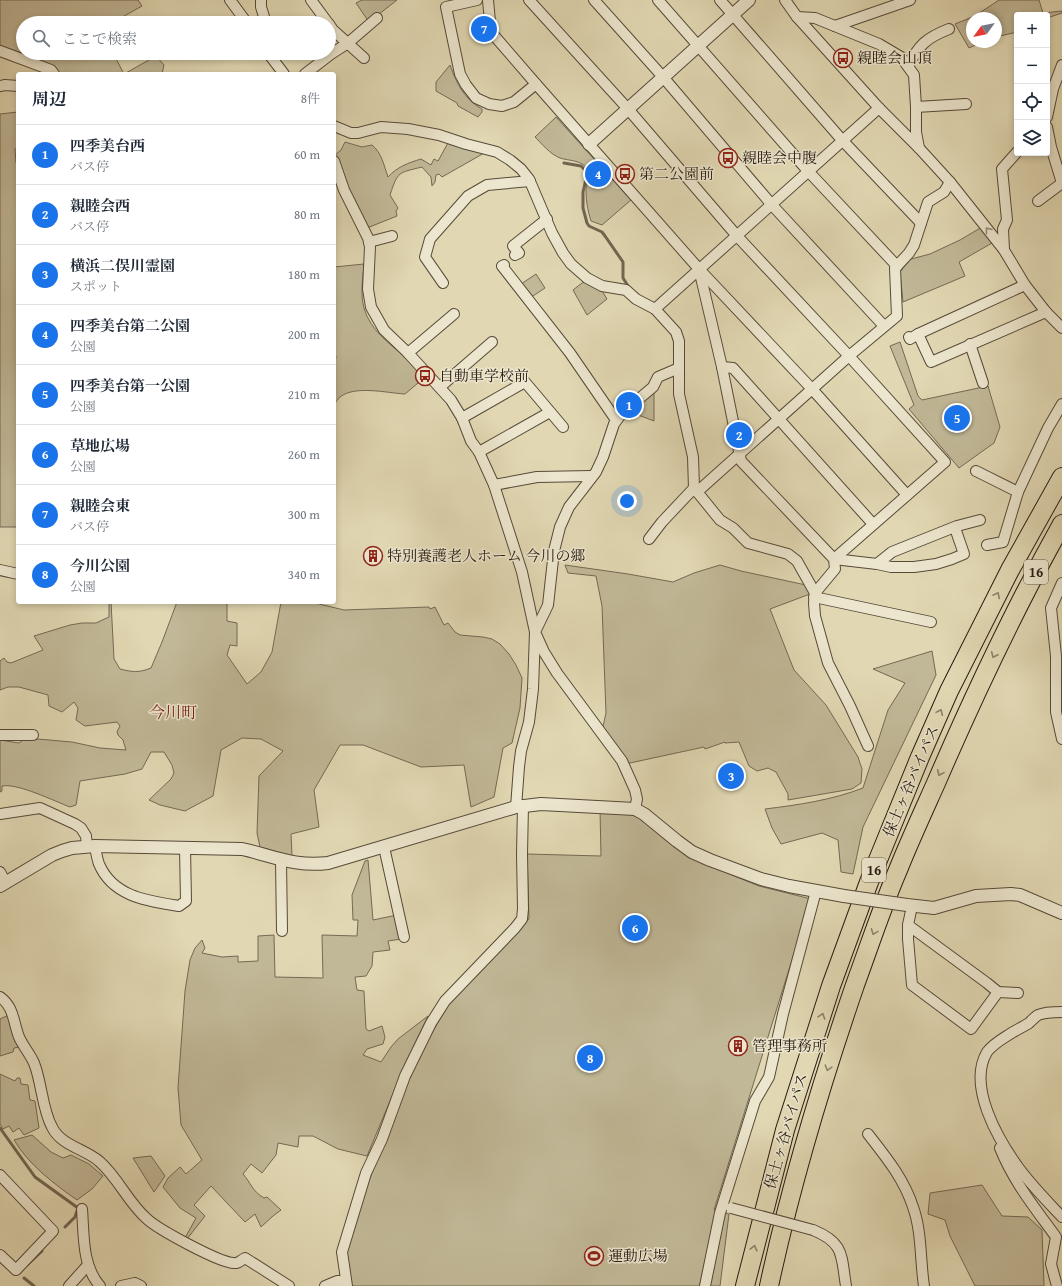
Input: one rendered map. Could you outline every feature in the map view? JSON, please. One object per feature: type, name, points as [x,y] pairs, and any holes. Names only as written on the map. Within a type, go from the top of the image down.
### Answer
[{"type":"highway","name":"保土ヶ谷バイパス","points":[[745,1286],[785,1130],[831,986],[869,882],[920,757],[949,691],[1010,570],[1062,477]]},
{"type":"highway","name":"保土ヶ谷バイパス","points":[[769,1286],[778,1245],[810,1126],[838,1036],[897,870],[963,720],[1011,620],[1062,524]]},
{"type":"street","points":[[230,0],[242,16]]},
{"type":"street","points":[[261,0],[261,7],[264,16]]},
{"type":"street","points":[[312,0],[323,16]]},
{"type":"street","points":[[477,0],[446,7],[460,74],[466,85],[476,98],[489,104],[502,106],[514,102],[536,84]]},
{"type":"street","points":[[488,0],[491,32],[699,269],[812,389],[907,495]]},
{"type":"street","points":[[529,0],[628,109],[737,236],[945,462],[834,559]]},
{"type":"street","points":[[594,0],[772,205],[884,326]]},
{"type":"street","points":[[658,0],[808,171],[897,266]]},
{"type":"street","points":[[720,0],[842,140],[921,223]]},
{"type":"street","points":[[589,144],[749,0]]},
{"type":"street","points":[[835,26],[910,0]]},
{"type":"street","points":[[789,2],[797,17],[879,108],[950,182],[1004,250],[1025,285],[1046,312],[1062,328]]},
{"type":"street","points":[[797,17],[815,18],[892,51],[901,57],[914,75],[916,132],[919,148]]},
{"type":"street","points":[[336,51],[348,43],[378,18]]},
{"type":"street","points":[[908,66],[920,45],[935,35],[949,30]]},
{"type":"street","points":[[336,32],[364,58]]},
{"type":"street","points":[[0,51],[16,57]]},
{"type":"street","points":[[24,60],[51,70],[52,72]]},
{"type":"street","points":[[273,60],[282,72]]},
{"type":"street","points":[[279,60],[283,72]]},
{"type":"street","points":[[308,72],[324,60]]},
{"type":"street","points":[[1050,103],[1053,89],[1062,65]]},
{"type":"street","points":[[0,86],[16,86]]},
{"type":"street","points":[[916,107],[966,104]]},
{"type":"street","points":[[655,310],[879,108]]},
{"type":"street","points":[[336,127],[351,133],[358,133],[381,126],[408,129],[439,134],[466,144],[498,152],[521,169],[530,181],[563,253],[571,264],[587,278],[602,286],[626,290],[636,299],[655,310],[676,332],[679,341],[679,394],[693,457],[695,490],[720,520],[733,528],[748,543],[788,554],[797,561],[815,595],[815,616],[828,663],[868,746]]},
{"type":"street","points":[[1038,201],[1062,183],[1050,142]]},
{"type":"street","points":[[1004,250],[1003,229],[1007,220],[1002,169],[1014,155]]},
{"type":"street","points":[[336,167],[344,190],[369,242],[368,289],[371,307],[384,330],[440,387],[451,400],[462,418],[471,441],[479,452],[494,485],[522,572],[535,632],[544,652],[557,673],[622,761],[635,790],[637,799],[635,809]]},
{"type":"street","points":[[443,283],[425,257],[430,239],[468,196],[487,185],[530,181]]},
{"type":"street","points":[[649,539],[662,522],[695,490],[739,454],[884,326],[894,321],[897,316],[895,268],[909,253],[914,245],[928,202],[944,192],[950,182]]},
{"type":"street","points":[[515,256],[519,253],[513,246],[547,219]]},
{"type":"street","points":[[369,242],[392,236]]},
{"type":"street","points":[[504,264],[502,266],[570,353],[616,420]]},
{"type":"street","points":[[699,269],[722,366],[741,461],[834,559],[835,569],[815,595]]},
{"type":"street","points":[[1025,285],[913,336],[931,362],[1046,312]]},
{"type":"street","points":[[408,353],[454,314]]},
{"type":"street","points":[[440,387],[492,342]]},
{"type":"street","points":[[970,344],[983,383]]},
{"type":"street","points":[[722,366],[733,368],[874,524]]},
{"type":"street","points":[[325,1286],[337,1281],[346,1283],[342,1252],[366,1173],[382,1139],[408,1070],[431,1023],[445,1001],[522,919],[522,854],[519,806],[519,767],[521,751],[529,722],[535,632],[548,605],[554,551],[560,527],[569,507],[592,476],[602,457],[616,420],[622,413],[653,387],[658,377],[679,368]]},
{"type":"street","points":[[462,418],[524,382],[562,427]]},
{"type":"street","points":[[987,545],[1003,542],[1018,492],[1048,428],[1062,404]]},
{"type":"street","points":[[479,452],[550,412]]},
{"type":"street","points":[[976,471],[1018,492]]},
{"type":"street","points":[[494,485],[537,477],[592,476]]},
{"type":"street","points":[[877,564],[892,552],[980,520]]},
{"type":"street","points":[[834,559],[891,567],[936,564],[964,554],[966,551],[955,528]]},
{"type":"street","points":[[0,570],[16,574]]},
{"type":"street","points":[[1062,583],[1051,608],[1056,656],[1056,712],[1062,739]]},
{"type":"street","points":[[815,595],[931,622]]},
{"type":"street","points":[[0,735],[32,735]]},
{"type":"street","points":[[2,880],[52,855],[72,848],[91,846],[242,849],[281,860],[314,865],[328,864],[519,806],[541,804],[635,809],[644,814],[692,852],[761,879],[816,891],[934,908],[976,896],[1012,894],[1020,895],[1062,913]]},
{"type":"street","points":[[0,814],[40,808],[75,824],[81,828],[98,863],[112,883],[121,892],[152,902],[179,906],[186,901],[185,848]]},
{"type":"street","points":[[384,847],[404,937]]},
{"type":"street","points":[[281,860],[282,931]]},
{"type":"street","points":[[705,1286],[754,1101],[769,1077],[782,1014],[816,891]]},
{"type":"street","points":[[910,905],[908,938],[912,985],[971,1029],[998,992]]},
{"type":"street","points":[[908,925],[988,983],[998,992],[1018,992]]},
{"type":"street","points":[[0,997],[10,1006],[20,1038],[34,1064],[48,1118],[56,1135],[90,1154],[100,1162],[146,1219],[168,1234],[226,1261],[237,1264],[245,1258],[290,1286]]},
{"type":"street","points":[[1057,1286],[1051,1264],[1056,1237],[1027,1198],[1010,1170],[989,1118],[982,1094],[980,1078],[983,1062],[987,1052],[996,1042],[1039,1015],[1062,1012]]},
{"type":"street","points":[[989,1118],[1018,1167],[1062,1217]]},
{"type":"street","points":[[868,1134],[897,1171],[913,1207],[918,1230],[924,1286]]},
{"type":"street","points":[[0,1175],[53,1231],[16,1270],[0,1255]]},
{"type":"street","points":[[726,1207],[813,1230],[829,1238],[839,1250],[846,1286]]},
{"type":"street","points":[[82,1209],[87,1266],[94,1280],[100,1286]]},
{"type":"street","points":[[69,1286],[87,1266]]},
{"type":"street","points":[[121,1286],[135,1283],[141,1286]]},
{"type":"shaded area","points":[[0,0],[138,0],[142,6],[124,16],[16,16],[16,51],[0,45]]},
{"type":"shaded area","points":[[362,0],[397,0],[369,22],[356,3]]},
{"type":"shaded area","points":[[999,0],[1039,0],[1043,12],[1014,12],[1014,33],[1002,36],[1002,12],[981,12]]},
{"type":"shaded area","points":[[1062,11],[1062,13],[1050,17],[1050,12]]},
{"type":"shaded area","points":[[966,20],[966,43],[955,24]]},
{"type":"shaded area","points":[[41,60],[117,60],[123,72],[55,72],[51,65]]},
{"type":"shaded area","points":[[149,60],[160,60],[164,65],[162,72],[128,72]]},
{"type":"shaded area","points":[[450,65],[455,78],[466,96],[470,101],[482,109],[482,112],[478,117],[436,91],[436,82]]},
{"type":"shaded area","points":[[16,112],[16,527],[0,527],[0,114]]},
{"type":"shaded area","points":[[556,117],[631,200],[602,225],[591,221],[590,218],[586,195],[588,176],[587,170],[583,164],[556,156],[546,149],[535,137]]},
{"type":"shaded area","points":[[449,141],[486,152],[442,177],[439,174],[436,175],[435,182],[432,186],[431,177],[422,167],[403,172],[397,177],[390,195],[398,208],[396,211],[397,216],[367,228],[342,174],[336,154],[341,150],[345,142],[362,147],[372,145],[384,164],[388,177],[399,168],[421,159],[431,165],[434,159],[438,161]]},
{"type":"shaded area","points":[[982,227],[992,243],[959,262],[965,276],[903,302],[900,272],[911,259],[930,254],[960,240]]},
{"type":"shaded area","points":[[364,264],[362,297],[367,316],[381,336],[408,359],[424,378],[405,394],[354,391],[346,393],[336,402],[336,267]]},
{"type":"shaded area","points":[[536,274],[545,288],[530,298],[521,284]]},
{"type":"shaded area","points":[[586,280],[601,289],[607,299],[587,315],[573,290]]},
{"type":"shaded area","points":[[900,342],[918,396],[922,400],[988,386],[1000,427],[994,443],[959,468],[909,409],[914,405],[890,346]]},
{"type":"shaded area","points":[[654,390],[654,421],[633,413],[627,414]]},
{"type":"shaded area","points":[[565,565],[673,582],[694,573],[720,565],[806,585],[810,594],[770,609],[794,670],[826,705],[858,757],[862,769],[861,783],[852,789],[788,800],[788,794],[776,772],[768,768],[757,771],[749,766],[739,742],[725,742],[705,749],[704,747],[630,763],[627,762],[602,731],[606,713],[602,606],[596,576],[568,573]]},
{"type":"shaded area","points":[[109,604],[111,604],[114,659],[120,669],[136,672],[151,668],[176,604],[227,604],[227,621],[237,623],[237,646],[230,645],[227,655],[247,684],[261,672],[272,652],[281,604],[319,604],[344,610],[429,607],[430,609],[435,607],[444,625],[448,623],[455,632],[460,635],[492,639],[500,644],[509,654],[522,678],[520,708],[512,743],[503,748],[494,797],[471,807],[464,765],[421,767],[363,745],[340,745],[314,790],[319,827],[291,834],[292,856],[260,847],[257,833],[259,776],[283,751],[261,739],[242,738],[221,750],[213,796],[185,811],[160,805],[149,800],[171,779],[174,773],[172,765],[164,752],[151,752],[142,769],[125,774],[80,781],[76,805],[70,807],[17,787],[2,786],[2,791],[0,792],[0,740],[19,743],[26,738],[72,742],[100,748],[126,750],[123,740],[117,732],[120,726],[117,722],[85,726],[76,720],[78,708],[74,702],[62,712],[49,706],[48,695],[19,687],[8,687],[0,690],[0,661],[4,658],[7,662],[11,663],[43,650],[34,636],[70,625],[96,623],[109,617]]},
{"type":"shaded area","points":[[932,651],[936,675],[863,827],[853,874],[841,872],[838,840],[822,833],[781,844],[772,828],[765,809],[827,799],[863,788],[888,710],[905,683],[873,669]]},
{"type":"shaded area","points":[[600,810],[628,813],[643,820],[673,846],[700,862],[759,886],[811,899],[714,1210],[729,1214],[720,1286],[349,1286],[344,1251],[357,1212],[387,1134],[411,1075],[427,1041],[451,1001],[478,969],[529,919],[527,854],[601,856]]},
{"type":"shaded area","points":[[368,860],[373,920],[397,915],[401,939],[388,941],[390,950],[373,952],[372,966],[366,976],[355,977],[357,990],[364,991],[366,1029],[369,1031],[382,1026],[385,1037],[383,1044],[367,1049],[363,1055],[381,1062],[398,1039],[428,1016],[408,1058],[367,1156],[338,1149],[313,1136],[299,1136],[298,1147],[278,1143],[276,1155],[262,1173],[251,1164],[243,1174],[257,1193],[264,1198],[267,1197],[281,1210],[261,1227],[255,1214],[245,1222],[211,1186],[194,1205],[205,1216],[187,1239],[185,1238],[196,1218],[180,1208],[163,1187],[168,1178],[180,1167],[186,1174],[202,1160],[181,1125],[178,1088],[185,991],[190,960],[195,948],[202,940],[205,948],[202,953],[222,957],[238,956],[238,962],[258,961],[258,936],[274,935],[275,977],[323,978],[322,935],[357,936],[358,920],[353,920],[352,895],[365,861]]},
{"type":"shaded area","points":[[9,1015],[20,1047],[14,1048],[13,1052],[0,1056],[0,1019]]},
{"type":"shaded area","points":[[0,1074],[15,1081],[17,1078],[20,1078],[21,1084],[28,1085],[30,1100],[35,1101],[39,1128],[24,1135],[19,1128],[13,1132],[9,1126],[3,1129],[0,1124]]},
{"type":"shaded area","points":[[32,1135],[51,1152],[63,1158],[71,1155],[89,1164],[103,1176],[92,1189],[77,1200],[59,1187],[34,1165],[14,1140]]},
{"type":"shaded area","points":[[151,1156],[165,1176],[154,1192],[133,1158]]},
{"type":"shaded area","points":[[982,1185],[1002,1216],[1028,1217],[1042,1230],[1044,1286],[975,1286],[950,1236],[945,1220],[928,1214],[930,1193]]},
{"type":"waterway","points":[[564,163],[581,166],[585,170],[587,175],[583,192],[583,208],[587,223],[589,226],[602,232],[623,262],[623,278],[630,289]]},
{"type":"waterway","points":[[0,1128],[35,1177],[78,1208],[75,1217],[65,1227]]},
{"type":"waterway","points":[[27,1265],[42,1251]]},
{"type":"waterway","points":[[24,1278],[34,1286]]},
{"type":"place","name":"親睦会東","points":[[484,29]]},
{"type":"place","name":"親睦会山頂","points":[[843,58]]},
{"type":"place","name":"親睦会中腹","points":[[728,158]]},
{"type":"place","name":"四季美台第二公園","points":[[598,174]]},
{"type":"place","name":"第二公園前","points":[[625,174]]},
{"type":"place","name":"自動車学校前","points":[[425,376]]},
{"type":"place","name":"四季美台西","points":[[629,405]]},
{"type":"place","name":"四季美台第一公園","points":[[957,418]]},
{"type":"place","name":"親睦会西","points":[[739,435]]},
{"type":"place","name":"特別養護老人ホーム 今川の郷","points":[[373,556]]},
{"type":"place","name":"横浜二俣川霊園","points":[[731,776]]},
{"type":"place","name":"草地広場","points":[[635,928]]},
{"type":"place","name":"管理事務所","points":[[738,1046]]},
{"type":"place","name":"今川公園","points":[[590,1058]]},
{"type":"place","name":"運動広場","points":[[594,1256]]},
{"type":"district","name":"今川町","points":[[173,712]]}]
